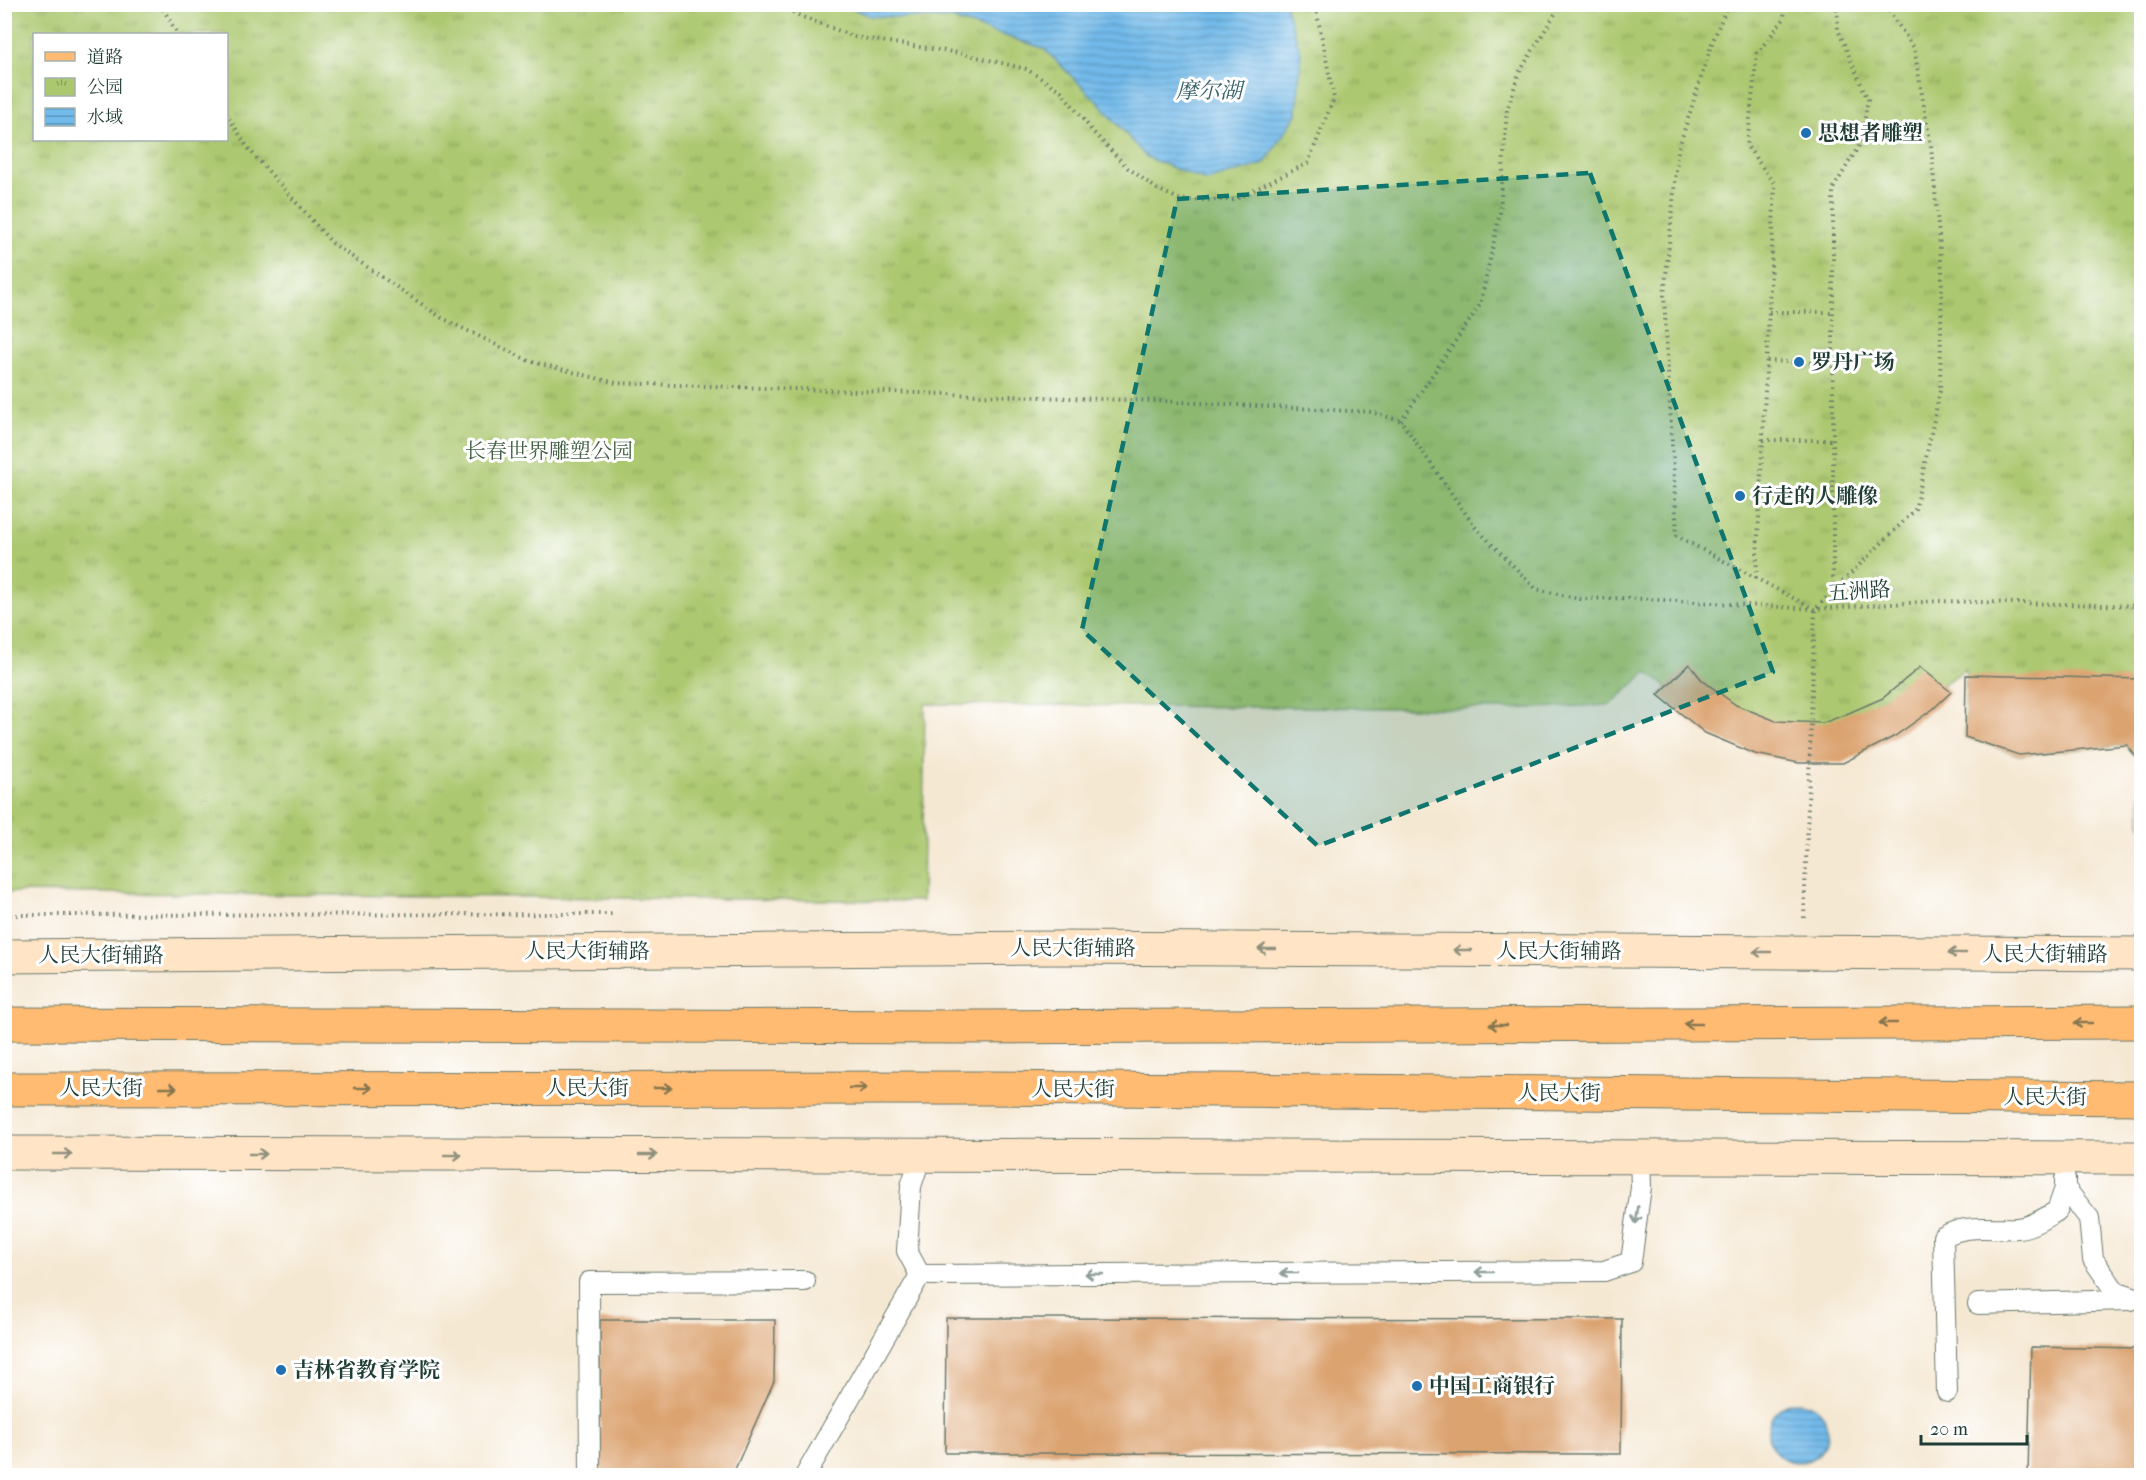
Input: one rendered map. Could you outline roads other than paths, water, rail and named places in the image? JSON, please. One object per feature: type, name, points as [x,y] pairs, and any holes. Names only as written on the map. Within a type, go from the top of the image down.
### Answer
[{"type":"main road","name":"人民大街辅路","points":[[4,956],[1056,948],[2142,954]]},
{"type":"main road","points":[[4,1024],[991,1027],[2142,1022]]},
{"type":"main road","name":"人民大街","points":[[4,1089],[973,1088],[2142,1098]]},
{"type":"main road","points":[[4,1153],[1640,1157],[2065,1173],[2142,1158]]},
{"type":"lane","points":[[920,1275],[907,1251],[911,1186],[921,1156]]},
{"type":"lane","points":[[920,1275],[1604,1271],[1631,1262],[1641,1187],[1640,1157]]},
{"type":"lane","points":[[2065,1173],[2089,1218],[2092,1259],[2115,1290],[2139,1300]]},
{"type":"lane","points":[[1947,1392],[1943,1238],[1957,1229],[2019,1228],[2033,1224],[2057,1211],[2065,1173]]},
{"type":"lane","points":[[805,1476],[920,1275]]},
{"type":"lane","points":[[590,1476],[589,1282],[805,1281]]},
{"type":"lane","points":[[1978,1304],[2139,1300]]},
{"type":"water","name":"摩尔湖","points":[[843,5],[1285,5],[1301,53],[1297,114],[1264,164],[1206,181],[1146,157],[1100,104],[1043,48],[951,19],[870,16]]},
{"type":"water","points":[[1798,1402],[1815,1407],[1823,1415],[1828,1432],[1823,1449],[1815,1457],[1798,1462],[1781,1457],[1773,1449],[1768,1432],[1773,1415],[1781,1407]]},
{"type":"place","name":"思想者雕塑","points":[[1806,133]]},
{"type":"place","name":"罗丹广场","points":[[1799,362]]},
{"type":"place","name":"行走的人雕像","points":[[1740,496]]},
{"type":"place","name":"吉林省教育学院","points":[[281,1370]]},
{"type":"place","name":"中国工商银行","points":[[1417,1386]]},
{"type":"park label","name":"长春世界雕塑公园","points":[[549,451]]}]
